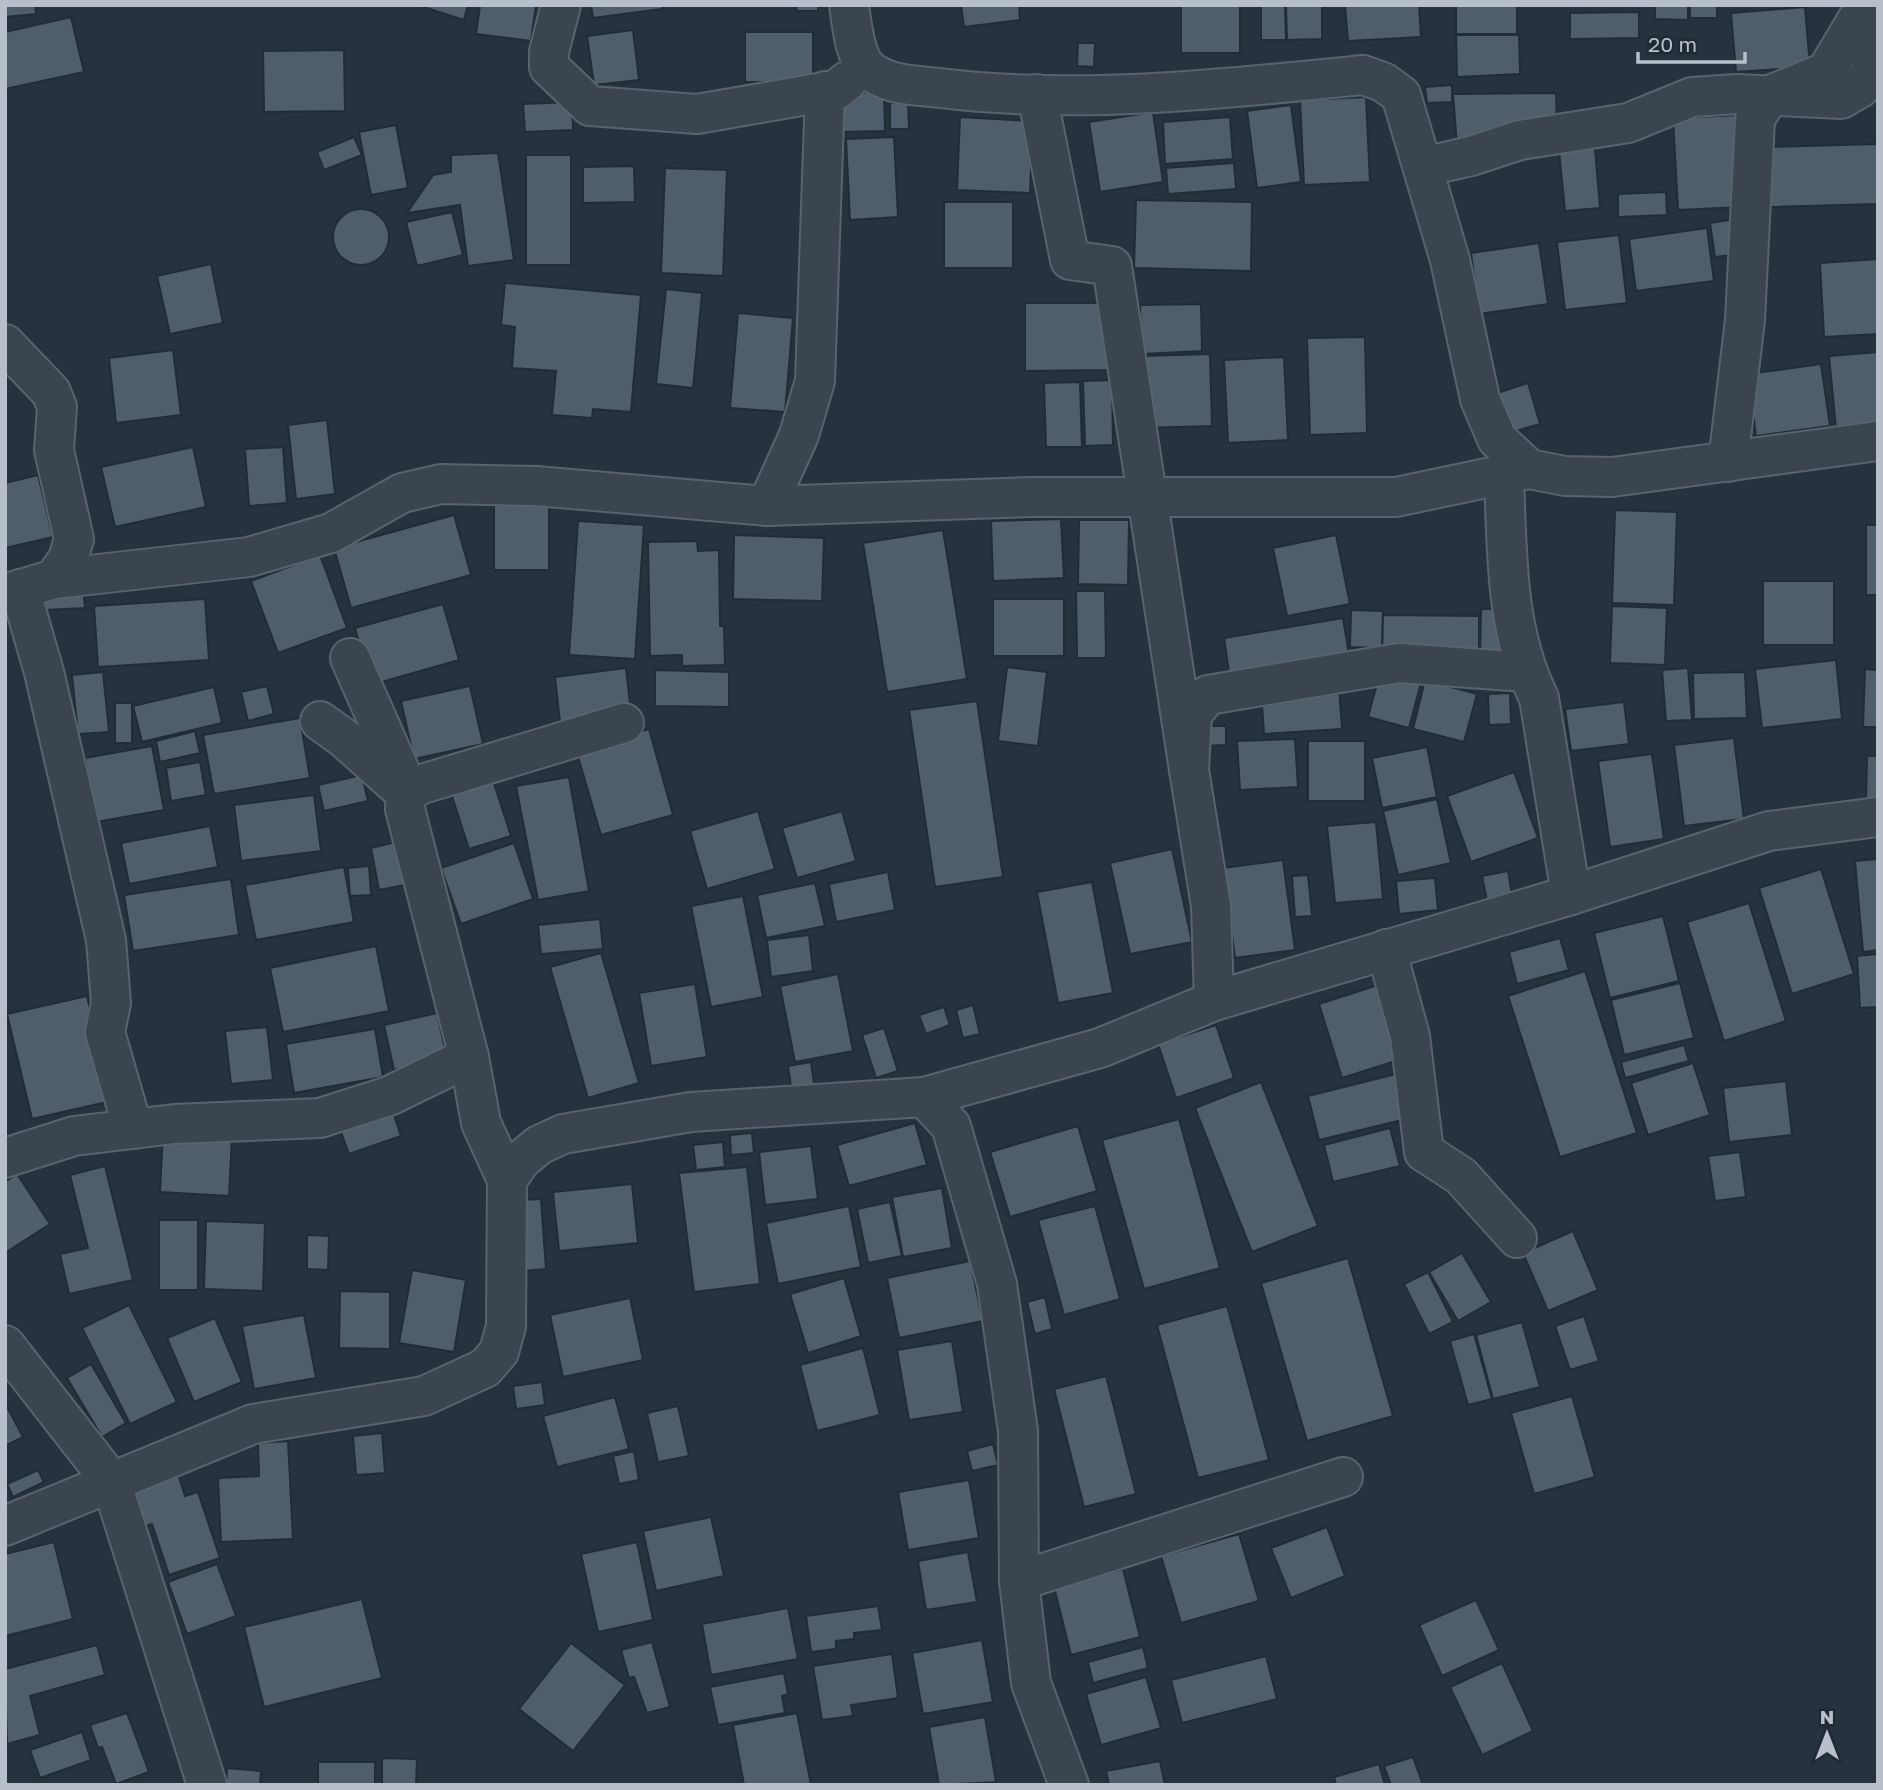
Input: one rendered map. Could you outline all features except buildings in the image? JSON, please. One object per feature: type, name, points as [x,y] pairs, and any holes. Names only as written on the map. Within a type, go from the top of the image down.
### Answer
[{"type":"street","points":[[561,5],[549,52],[549,67],[590,106],[697,114],[836,89],[866,68]]},
{"type":"street","points":[[849,5],[855,41],[866,68],[886,81],[993,95],[1206,91],[1363,75],[1383,82],[1401,95],[1450,260],[1480,399],[1497,439],[1516,472],[1507,561],[1516,633],[1526,672],[1539,698],[1571,895]]},
{"type":"street","points":[[1728,462],[1745,320],[1755,119],[1770,95],[1826,72],[1866,5]]},
{"type":"street","points":[[1423,167],[1471,156],[1520,140],[1628,123],[1692,97],[1770,95],[1841,99],[1860,88],[1875,90],[1873,5]]},
{"type":"street","points":[[767,506],[799,435],[815,381],[825,91]]},
{"type":"street","points":[[1037,94],[1070,260],[1112,265],[1211,906],[1214,1001]]},
{"type":"street","points":[[5,344],[51,392],[57,407],[54,450],[74,539],[68,559],[26,587]]},
{"type":"street","points":[[26,587],[249,557],[331,533],[402,493],[442,484],[536,486],[767,506],[1146,497],[1396,497],[1516,472],[1612,477],[1878,441]]},
{"type":"street","points":[[26,587],[106,940],[111,1003],[105,1032],[133,1129]]},
{"type":"street","points":[[5,1526],[253,1424],[424,1396],[485,1368],[499,1352],[506,1326],[507,1180],[481,1124],[469,1056],[405,809],[406,794],[391,750],[350,657]]},
{"type":"street","points":[[1189,770],[1192,715],[1208,695],[1399,663],[1526,672]]},
{"type":"street","points":[[320,722],[345,738],[406,794]]},
{"type":"street","points":[[406,794],[419,785],[624,723]]},
{"type":"street","points":[[507,1180],[520,1160],[539,1144],[563,1134],[691,1112],[924,1097],[1100,1048],[1214,1001],[1571,895],[1769,831],[1878,817]]},
{"type":"street","points":[[1386,949],[1410,1036],[1424,1152],[1461,1176],[1517,1238]]},
{"type":"street","points":[[5,1158],[74,1136],[174,1124],[320,1118],[389,1096],[469,1056]]},
{"type":"street","points":[[924,1097],[951,1126],[997,1284],[1018,1431],[1019,1581],[1031,1683],[1065,1783]]},
{"type":"street","points":[[5,1345],[111,1481],[207,1785]]},
{"type":"street","points":[[1019,1581],[1343,1477]]}]
